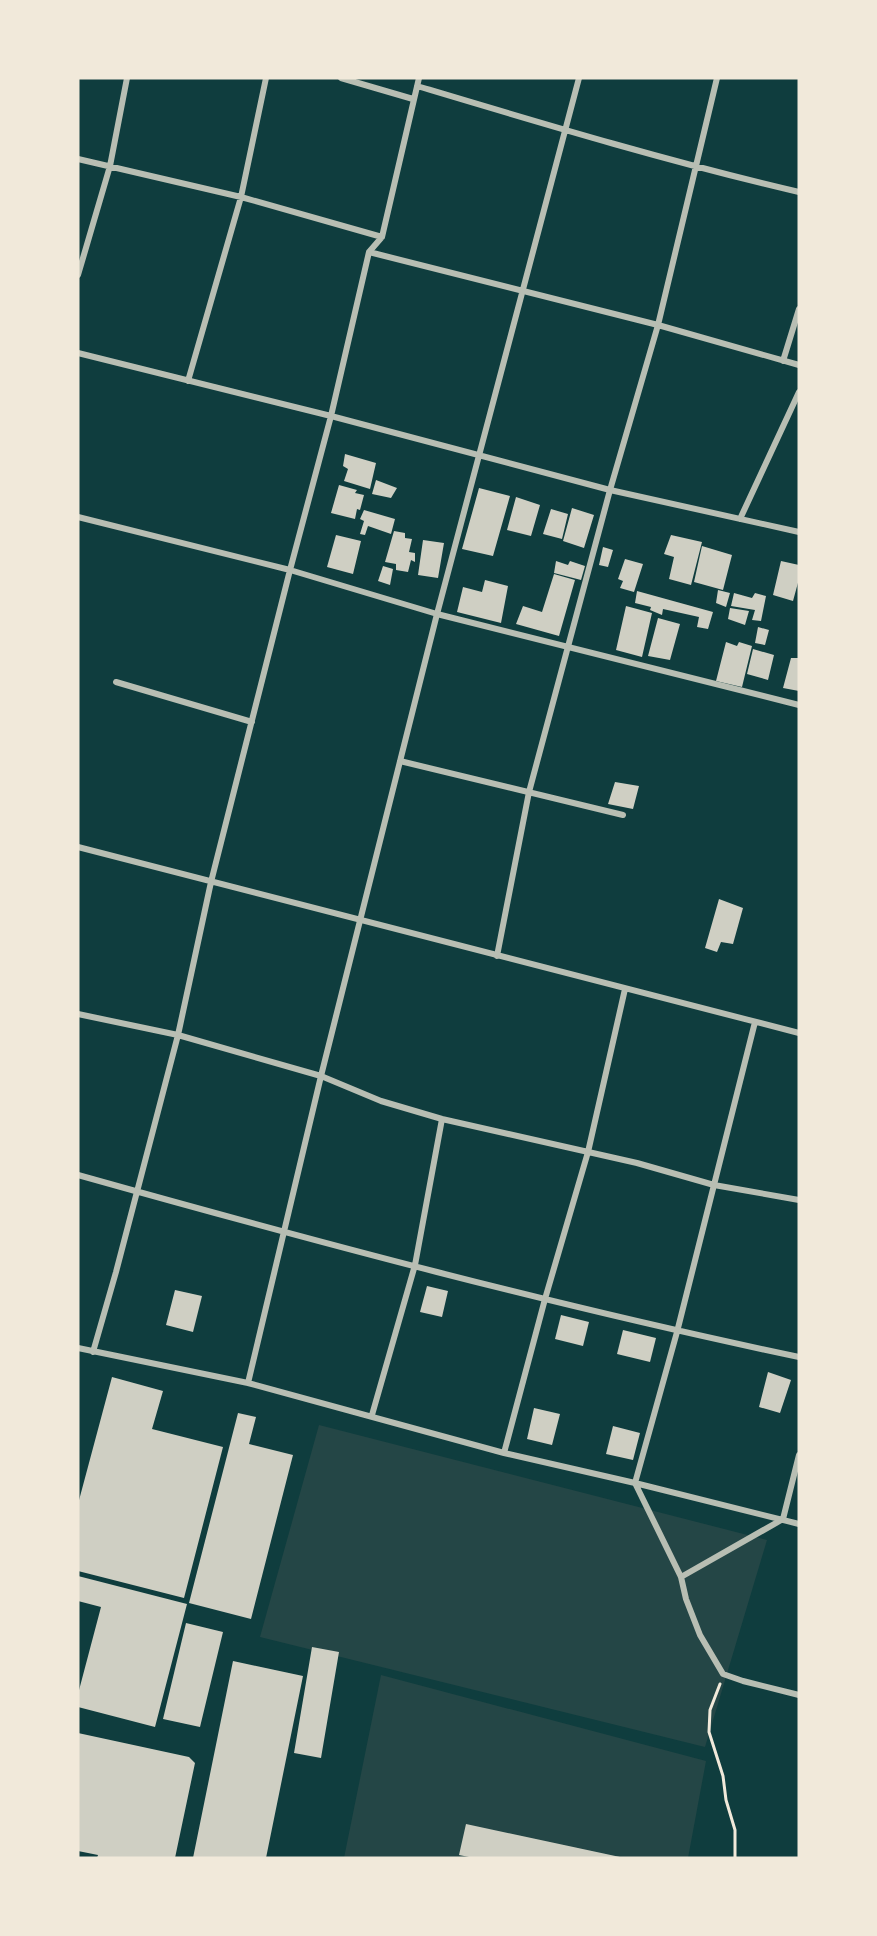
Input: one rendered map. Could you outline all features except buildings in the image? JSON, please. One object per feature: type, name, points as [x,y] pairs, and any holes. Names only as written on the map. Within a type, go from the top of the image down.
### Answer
[{"type":"street","points":[[78,275],[110,166],[127,78]]},
{"type":"street","points":[[188,381],[241,197],[266,78]]},
{"type":"street","points":[[341,78],[413,99]]},
{"type":"street","points":[[93,1352],[178,1035],[211,882],[290,570],[332,416],[369,252],[382,237],[419,78]]},
{"type":"street","points":[[248,1383],[321,1076],[437,614],[579,78]]},
{"type":"street","points":[[497,956],[529,792],[610,490],[658,325],[717,78]]},
{"type":"street","points":[[417,86],[694,168],[799,192]]},
{"type":"street","points":[[78,159],[241,197],[382,237]]},
{"type":"street","points":[[369,252],[658,325],[799,365]]},
{"type":"street","points":[[783,361],[799,309]]},
{"type":"street","points":[[78,353],[332,416],[610,490],[799,532]]},
{"type":"street","points":[[740,519],[799,392]]},
{"type":"street","points":[[78,517],[290,570],[437,614],[799,705]]},
{"type":"street","points":[[116,682],[252,722]]},
{"type":"street","points":[[400,761],[623,815]]},
{"type":"street","points":[[78,847],[799,1033]]},
{"type":"street","points":[[504,1453],[545,1299],[588,1152],[625,989]]},
{"type":"street","points":[[78,1014],[178,1035],[321,1076],[381,1101],[442,1119],[588,1152],[714,1185],[799,1200]]},
{"type":"street","points":[[755,1022],[677,1332],[635,1483],[681,1577],[686,1599],[700,1635],[723,1674],[743,1682],[799,1695]]},
{"type":"street","points":[[372,1415],[415,1266],[442,1119]]},
{"type":"street","points":[[78,1175],[509,1291],[677,1332],[799,1357]]},
{"type":"street","points":[[78,1348],[248,1383],[372,1415],[504,1453],[799,1524]]},
{"type":"street","points":[[681,1577],[783,1519],[799,1455]]},
{"type":"path","points":[[723,1674],[710,1710],[709,1732],[723,1776],[726,1800],[735,1830],[735,1858]]},
{"type":"shaded area","points":[[319,1425],[767,1540],[705,1747],[260,1637]]},
{"type":"shaded area","points":[[381,1675],[706,1761],[688,1858],[344,1858]]}]
